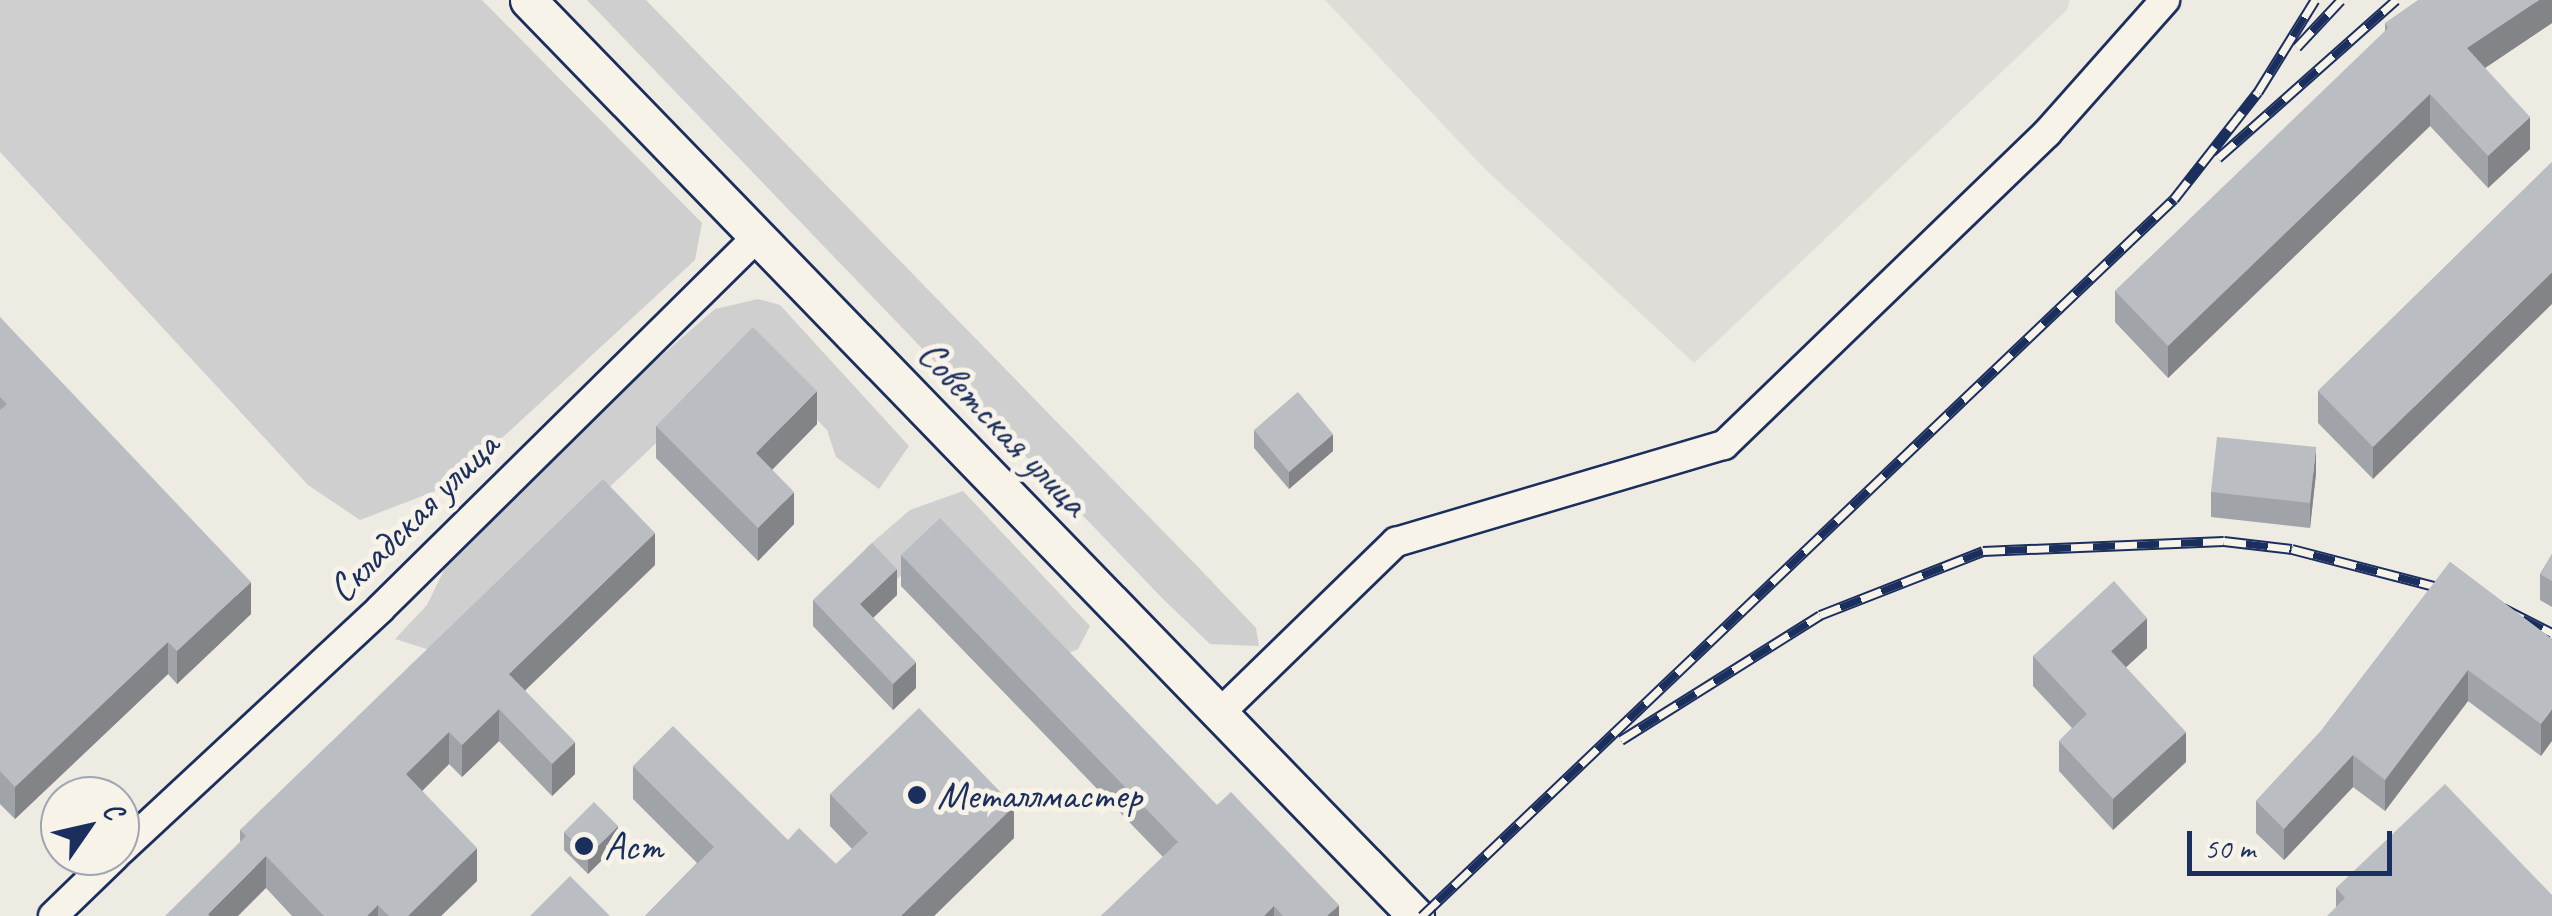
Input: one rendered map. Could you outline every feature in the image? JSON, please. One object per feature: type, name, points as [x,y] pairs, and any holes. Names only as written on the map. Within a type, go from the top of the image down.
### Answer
[{"type":"main road","name":"Советская улица","points":[[528,0],[1416,916]]},
{"type":"street","points":[[1222,712],[1396,542],[1724,445],[2047,133],[2164,0]]},
{"type":"street","name":"Складская улица","points":[[140,833],[380,609],[758,236]]},
{"type":"street","name":"Складская улица","points":[[53,916],[95,876]]},
{"type":"shaded area","points":[[0,0],[482,0],[702,223],[695,260],[451,485],[360,520],[308,485],[0,152]]},
{"type":"shaded area","points":[[587,0],[646,0],[1256,628],[1259,646],[1210,644],[1164,600]]},
{"type":"shaded area","points":[[1325,0],[2070,0],[2067,10],[1694,363],[1485,169]]},
{"type":"shaded area","points":[[758,299],[780,305],[909,446],[879,489],[836,457],[827,430],[752,352],[436,652],[395,639],[427,605],[446,566],[592,416],[715,309]]},
{"type":"shaded area","points":[[963,491],[1090,626],[1078,649],[1056,658],[941,540],[896,580],[858,568],[866,548],[910,510]]},
{"type":"building","points":[[2418,0],[2539,0],[2467,48],[2530,117],[2488,156],[2430,94],[2168,346],[2115,291],[2388,28],[2385,23]]},
{"type":"building","points":[[2552,162],[2552,272],[2373,447],[2318,391]]},
{"type":"building","points":[[0,317],[251,582],[177,651],[168,642],[15,787],[0,771],[0,410],[7,404],[0,397]]},
{"type":"building","points":[[753,327],[817,391],[756,453],[794,492],[758,528],[656,426]]},
{"type":"building","points":[[1298,392],[1333,434],[1289,472],[1254,430]]},
{"type":"building","points":[[2217,437],[2316,447],[2310,503],[2211,492]]},
{"type":"building","points":[[603,479],[655,533],[509,674],[575,742],[552,764],[499,709],[462,745],[449,732],[406,774],[477,848],[408,916],[389,916],[378,905],[367,916],[324,916],[266,856],[210,916],[165,916],[246,836],[240,830]]},
{"type":"building","points":[[940,518],[1217,805],[1231,792],[1339,905],[1327,916],[1283,916],[1274,906],[1264,916],[1101,916],[1178,842],[901,555]]},
{"type":"building","points":[[872,543],[897,569],[860,604],[916,662],[893,684],[813,600]]},
{"type":"building","points":[[2552,554],[2552,581],[2540,574]]},
{"type":"building","points":[[2450,562],[2552,639],[2552,709],[2541,724],[2468,670],[2385,780],[2353,755],[2284,829],[2256,801],[2321,731]]},
{"type":"building","points":[[2114,581],[2147,618],[2111,651],[2186,732],[2113,799],[2059,741],[2087,714],[2033,656]]},
{"type":"building","points":[[919,708],[1014,806],[901,916],[645,916],[714,847],[633,766],[673,726],[788,840],[799,828],[836,864],[868,833],[830,794]]},
{"type":"building","points":[[2445,784],[2552,895],[2552,916],[2327,916],[2345,898],[2336,888]]},
{"type":"building","points":[[594,802],[618,826],[588,856],[564,832]]},
{"type":"building","points":[[570,876],[610,916],[530,916]]},
{"type":"railway","points":[[1422,916],[2174,199],[2258,92],[2315,0]]},
{"type":"railway","points":[[2297,47],[2341,0]]},
{"type":"railway","points":[[2218,158],[2396,0]]},
{"type":"railway","points":[[1621,740],[1820,615],[1983,551],[2224,541],[2292,549],[2461,593]]},
{"type":"railway","points":[[2503,608],[2552,633]]},
{"type":"place","name":"Металлмастер","points":[[917,795]]},
{"type":"place","name":"Аст","points":[[584,846]]}]
